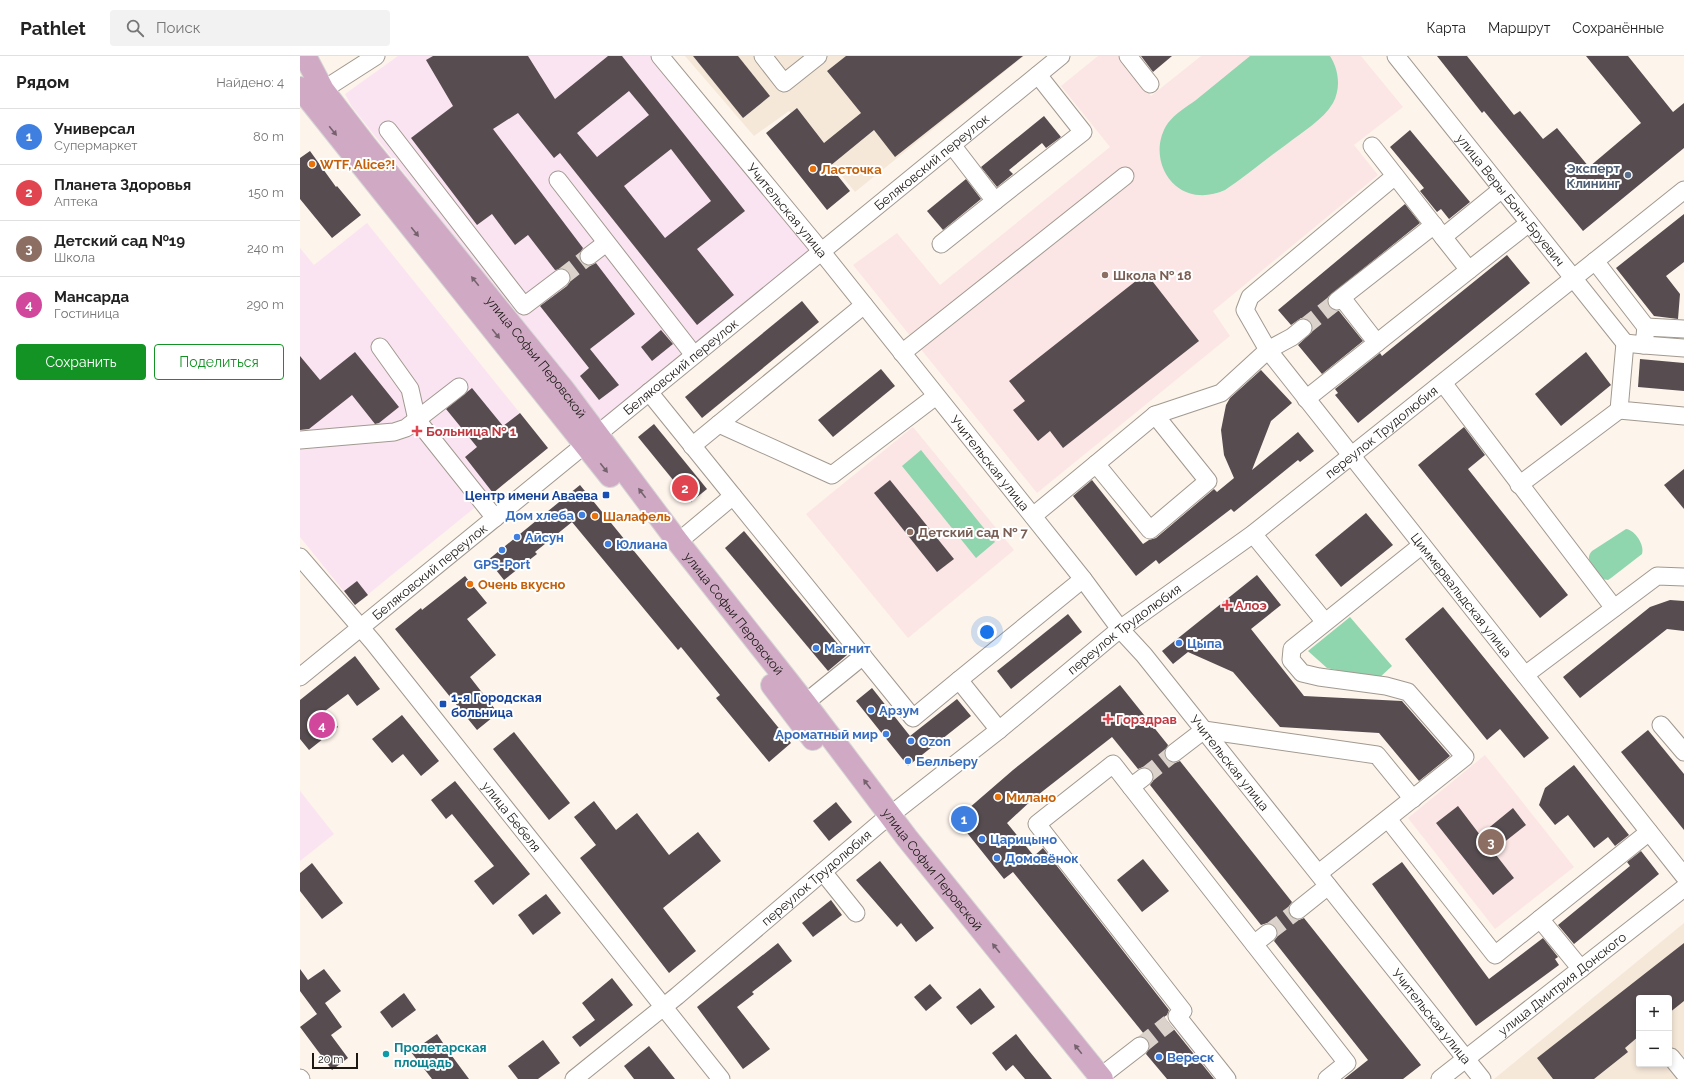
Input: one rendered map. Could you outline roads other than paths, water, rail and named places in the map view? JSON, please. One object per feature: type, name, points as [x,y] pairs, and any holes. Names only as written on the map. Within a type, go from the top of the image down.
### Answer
[{"type":"main road","points":[[305,56],[308,96]]},
{"type":"main road","name":"улица Софьи Перовской","points":[[308,96],[366,146],[564,390],[591,439],[885,820],[1095,1078]]},
{"type":"main road","name":"улица Софьи Перовской","points":[[308,96],[678,542],[805,703],[885,820]]},
{"type":"street","points":[[308,96],[376,56]]},
{"type":"street","name":"Учительская улица","points":[[660,56],[821,252],[1083,579],[1120,629],[1144,655],[1482,1079]]},
{"type":"street","points":[[763,56],[784,83],[818,56]]},
{"type":"street","points":[[1128,56],[1150,84]]},
{"type":"street","name":"улица Веры Бонч-Бруевич","points":[[1396,56],[1625,343]]},
{"type":"street","name":"Беляковский переулок","points":[[300,677],[952,145],[1057,57]]},
{"type":"street","points":[[941,244],[1083,132],[1038,74]]},
{"type":"street","points":[[366,146],[392,128],[524,306],[561,278]]},
{"type":"street","points":[[952,145],[995,201]]},
{"type":"street","points":[[1372,146],[1469,270]]},
{"type":"street","points":[[902,353],[1125,176]]},
{"type":"street","name":"Циммервальдская улица","points":[[1395,176],[1250,297],[1245,310],[1268,350],[1306,399],[1684,876]]},
{"type":"street","points":[[558,180],[694,356]]},
{"type":"street","points":[[1377,343],[1340,299],[1438,231],[1502,190]]},
{"type":"street","name":"переулок Трудолюбия","points":[[574,1079],[664,1006],[885,820],[999,730],[1120,629],[1253,534],[1684,190]]},
{"type":"street","points":[[1306,399],[1529,223]]},
{"type":"street","points":[[589,256],[606,242]]},
{"type":"street","points":[[1595,261],[1646,327],[1644,345]]},
{"type":"street","points":[[692,446],[864,306]]},
{"type":"street","points":[[1646,327],[1684,329]]},
{"type":"street","points":[[1033,516],[1155,415],[1221,393],[1268,350],[1292,337],[1303,328]]},
{"type":"street","points":[[1619,410],[1625,343],[1684,348]]},
{"type":"street","points":[[380,347],[410,389],[417,420],[495,518]]},
{"type":"street","points":[[1443,383],[1519,485],[1614,608]]},
{"type":"street","points":[[300,440],[383,434],[406,428],[459,387]]},
{"type":"street","points":[[649,392],[913,718],[1083,579]]},
{"type":"street","points":[[719,424],[832,475],[936,396]]},
{"type":"street","points":[[1519,485],[1619,410],[1684,416]]},
{"type":"street","points":[[1096,464],[1150,530],[1208,481],[1155,415]]},
{"type":"street","points":[[678,542],[733,496]]},
{"type":"street","points":[[1253,534],[1325,622]]},
{"type":"street","points":[[1298,910],[1323,880],[1388,819],[1465,757],[1408,692],[1386,686],[1319,677],[1302,673],[1291,660],[1292,649],[1422,545]]},
{"type":"street","name":"улица Бебеля","points":[[300,557],[361,628],[721,1079]]},
{"type":"street","points":[[1525,675],[1657,576],[1684,577]]},
{"type":"street","points":[[805,703],[863,656]]},
{"type":"street","points":[[959,680],[999,730]]},
{"type":"street","points":[[1661,725],[1684,752]]},
{"type":"street","points":[[1174,753],[1204,730],[1377,755],[1413,799]]},
{"type":"street","points":[[1227,1079],[1173,1019],[1183,1011],[1037,824],[1113,764],[1138,782],[1254,944],[1347,1063],[1327,1079]]},
{"type":"street","points":[[1388,819],[1495,954],[1649,832]]},
{"type":"street","points":[[824,872],[856,913]]},
{"type":"street","name":"улица Дмитрия Донского","points":[[1440,1079],[1684,888]]},
{"type":"street","points":[[1540,919],[1581,969]]},
{"type":"street","points":[[1254,944],[1268,933]]},
{"type":"street","points":[[1095,1078],[1140,1046]]},
{"type":"street","points":[[1672,1058],[1684,1073]]},
{"type":"tunnel","points":[[561,278],[589,256]]},
{"type":"tunnel","points":[[1303,328],[1337,301]]},
{"type":"tunnel","points":[[1144,777],[1174,753]]},
{"type":"tunnel","points":[[1268,933],[1298,910]]},
{"type":"tunnel","points":[[1140,1046],[1169,1023]]},
{"type":"place","name":"WTF, Alice?!","points":[[312,164]]},
{"type":"place","name":"Ласточка","points":[[813,169]]},
{"type":"place","name":"Эксперт Клининг","points":[[1628,175]]},
{"type":"place","name":"Школа № 18","points":[[1105,275]]},
{"type":"place","name":"Больница № 1","points":[[417,431]]},
{"type":"place","name":"Планета Здоровья","points":[[685,488]]},
{"type":"place","name":"Центр имени Аваева","points":[[606,495]]},
{"type":"place","name":"Дом хлеба","points":[[582,515]]},
{"type":"place","name":"Шалафель","points":[[595,516]]},
{"type":"place","name":"Детский сад № 7","points":[[910,532]]},
{"type":"place","name":"Айсун","points":[[517,537]]},
{"type":"place","name":"Юлиана","points":[[608,544]]},
{"type":"place","name":"GPS-Port","points":[[502,550]]},
{"type":"place","name":"Очень вкусно","points":[[470,584]]},
{"type":"place","name":"Алоэ","points":[[1227,605]]},
{"type":"place","name":"Цыпа","points":[[1179,643]]},
{"type":"place","name":"Магнит","points":[[816,648]]},
{"type":"place","name":"1-я Городская больница","points":[[443,704]]},
{"type":"place","name":"Арзум","points":[[871,710]]},
{"type":"place","name":"Горздрав","points":[[1108,719]]},
{"type":"place","name":"Мансарда","points":[[322,725]]},
{"type":"place","name":"Ароматный мир","points":[[886,734]]},
{"type":"place","name":"Ozon","points":[[911,741]]},
{"type":"place","name":"Белльеру","points":[[908,761]]},
{"type":"place","name":"Милано","points":[[998,797]]},
{"type":"place","name":"Универсал","points":[[964,819]]},
{"type":"place","name":"Царицыно","points":[[982,839]]},
{"type":"place","name":"Детский сад №19","points":[[1491,842]]},
{"type":"place","name":"Домовёнок","points":[[997,858]]},
{"type":"place","name":"Пролетарская площадь","points":[[386,1054]]},
{"type":"place","name":"Вереск","points":[[1159,1057]]}]
